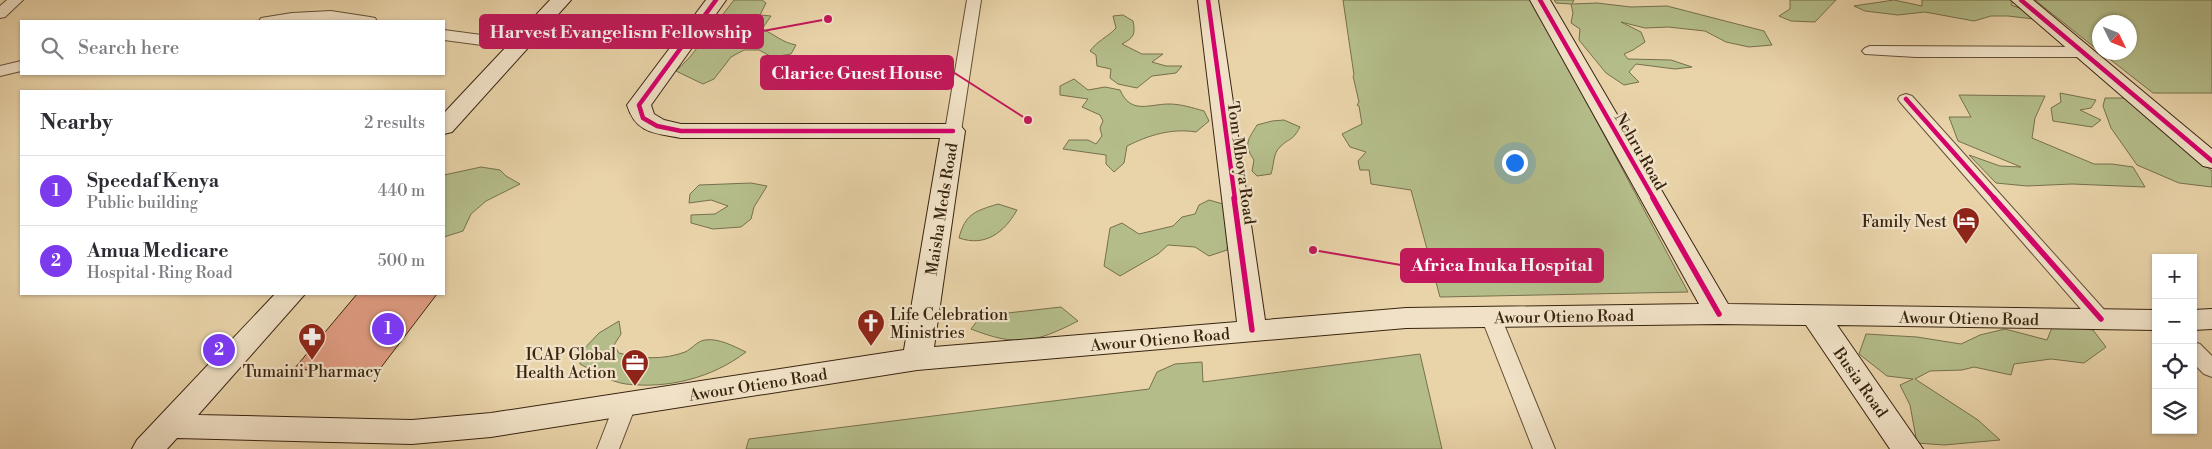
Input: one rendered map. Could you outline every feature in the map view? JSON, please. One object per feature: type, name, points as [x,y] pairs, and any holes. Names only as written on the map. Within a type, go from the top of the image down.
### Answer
[{"type":"street","points":[[0,13],[16,0]]},
{"type":"street","points":[[445,126],[562,0]]},
{"type":"street","points":[[716,0],[639,105],[643,118],[657,126],[681,131],[953,131]]},
{"type":"street","name":"Maisha Meds Road","points":[[917,358],[974,0]]},
{"type":"street","name":"Tom Mboya Road","points":[[1208,0],[1252,330]]},
{"type":"street","name":"Nehru Road","points":[[1540,0],[1719,314]]},
{"type":"street","points":[[2022,0],[2212,161]]},
{"type":"street","points":[[271,20],[293,16],[316,15],[347,16],[365,20]]},
{"type":"street","points":[[445,35],[519,45]]},
{"type":"street","points":[[1870,51],[2082,52]]},
{"type":"street","points":[[0,71],[20,66]]},
{"type":"street","points":[[1906,99],[2101,319]]},
{"type":"street","points":[[148,449],[290,295]]},
{"type":"street","name":"Awour Otieno Road","points":[[170,426],[412,432],[491,425],[917,358],[1088,346],[1252,330],[1406,318],[1719,314],[2152,320]]},
{"type":"street","points":[[1491,316],[1544,449]]},
{"type":"street","name":"Busia Road","points":[[1815,316],[1907,449]]},
{"type":"street","points":[[2197,320],[2212,320]]},
{"type":"street","points":[[2197,353],[2212,369]]},
{"type":"street","points":[[608,449],[625,405]]},
{"type":"green space","points":[[734,0],[762,0],[766,3],[760,15],[771,16],[762,29],[786,42],[796,45],[791,54],[772,57],[759,50],[744,50],[731,57],[714,79],[703,84],[676,71],[690,57]]},
{"type":"green space","points":[[1343,0],[1532,0],[1688,292],[1440,297],[1411,190],[1371,184],[1369,170],[1360,170],[1358,161],[1366,152],[1350,147],[1342,134],[1362,124],[1359,106],[1357,105],[1359,102],[1353,76]]},
{"type":"green space","points":[[1554,0],[1574,0],[1572,4],[1597,3],[1631,7],[1667,6],[1764,31],[1772,45],[1749,47],[1726,42],[1705,31],[1668,27],[1645,28],[1621,22],[1641,32],[1645,42],[1624,54],[1628,59],[1671,60],[1692,67],[1675,69],[1636,64],[1629,72],[1639,82],[1624,85],[1606,73],[1579,40],[1580,29],[1571,23],[1573,13],[1571,4],[1556,3]]},
{"type":"green space","points":[[1790,0],[1836,0],[1815,22],[1791,21],[1779,16],[1790,9]]},
{"type":"green space","points":[[1894,0],[1922,6],[1922,0],[2014,0],[2011,5],[2025,10],[2034,19],[1991,16],[1974,21],[1925,12],[1898,15],[1865,11],[1854,6]]},
{"type":"green space","points":[[2035,0],[2212,0],[2212,93],[2153,93],[2111,60],[2137,60],[2137,15],[2092,15],[2092,45]]},
{"type":"green space","points":[[1123,15],[1133,21],[1134,33],[1129,40],[1122,44],[1142,54],[1163,54],[1152,62],[1166,66],[1182,66],[1176,73],[1152,76],[1137,88],[1118,84],[1110,78],[1111,69],[1097,66],[1096,55],[1090,51],[1116,28],[1113,16]]},
{"type":"green space","points":[[1074,79],[1088,90],[1105,87],[1120,90],[1129,103],[1135,105],[1173,104],[1204,111],[1209,121],[1196,132],[1178,131],[1161,133],[1127,146],[1124,163],[1114,172],[1106,164],[1106,155],[1063,149],[1069,140],[1088,140],[1096,144],[1102,136],[1100,128],[1103,121],[1100,115],[1082,107],[1088,99],[1060,95],[1060,86]]},
{"type":"green space","points":[[2060,93],[2096,100],[2091,108],[2080,110],[2101,120],[2092,127],[2053,121],[2051,108],[2061,102]]},
{"type":"green space","points":[[1959,95],[2045,96],[2035,118],[2032,138],[2094,164],[2133,167],[2145,187],[2072,184],[2027,186],[1996,183],[1969,155],[2000,166],[2021,167],[1958,141],[1949,117],[1971,117]]},
{"type":"green space","points":[[2105,98],[2125,98],[2148,116],[2164,133],[2181,142],[2198,160],[2212,171],[2212,187],[2179,183],[2137,165],[2111,128],[2103,106]]},
{"type":"green space","points":[[1284,120],[1300,127],[1293,137],[1278,150],[1271,174],[1257,176],[1252,171],[1254,160],[1248,146],[1249,138],[1257,125]]},
{"type":"green space","points":[[481,167],[500,170],[520,184],[486,201],[471,214],[463,231],[445,237],[445,175]]},
{"type":"green space","points":[[751,183],[767,186],[754,207],[751,219],[741,227],[713,229],[691,223],[691,215],[715,214],[728,206],[711,200],[689,203],[690,194],[699,185]]},
{"type":"green space","points":[[1209,200],[1223,204],[1229,232],[1227,250],[1209,256],[1195,247],[1168,245],[1158,254],[1120,276],[1104,266],[1110,228],[1122,223],[1139,234],[1173,226],[1182,217],[1195,214],[1199,205]]},
{"type":"green space","points":[[998,204],[1017,210],[1000,231],[993,236],[977,241],[959,238],[964,224],[972,215]]},
{"type":"green space","points":[[1061,307],[1078,321],[1037,338],[1014,340],[987,335],[971,329],[981,316]]},
{"type":"green space","points":[[619,321],[621,334],[614,345],[619,353],[627,355],[652,358],[677,355],[690,349],[697,343],[710,340],[726,343],[746,352],[719,369],[689,380],[658,385],[620,383],[580,364],[581,352],[599,333]]},
{"type":"green space","points":[[2053,325],[2093,330],[2106,347],[2084,363],[2051,359],[2014,364],[2011,375],[1974,367],[1962,370],[1930,371],[1915,379],[1978,420],[2000,440],[1944,445],[1917,443],[1910,405],[1900,385],[1913,379],[1887,376],[1859,354],[1866,334],[1917,337],[1961,344],[1980,335],[2005,329],[2047,340]]},
{"type":"green space","points":[[1420,354],[1442,449],[746,449],[749,439],[1149,389],[1157,372],[1175,364],[1202,362],[1203,382]]},
{"type":"building","points":[[356,295],[436,295],[376,374],[294,369]]},
{"type":"cycle path","points":[[716,0],[639,105],[643,118],[657,126],[681,131],[953,131]]},
{"type":"cycle path","points":[[1208,0],[1252,330]]},
{"type":"cycle path","points":[[1540,0],[1719,314]]},
{"type":"cycle path","points":[[2021,0],[2212,161]]},
{"type":"cycle path","points":[[1906,99],[2101,319]]},
{"type":"place","name":"Harvest Evangelism Fellowship","points":[[828,19]]},
{"type":"place","name":"Clarice Guest House","points":[[1028,120]]},
{"type":"place","name":"Family Nest","points":[[1966,245]]},
{"type":"place","name":"Africa Inuka Hospital","points":[[1313,250]]},
{"type":"place","name":"Speedaf Kenya","points":[[388,329]]},
{"type":"place","name":"Life Celebration Ministries","points":[[871,347]]},
{"type":"place","name":"Amua Medicare","points":[[219,350]]},
{"type":"place","name":"Tumaini Pharmacy","points":[[312,361]]},
{"type":"place","name":"ICAP Global Health Action","points":[[635,387]]}]
